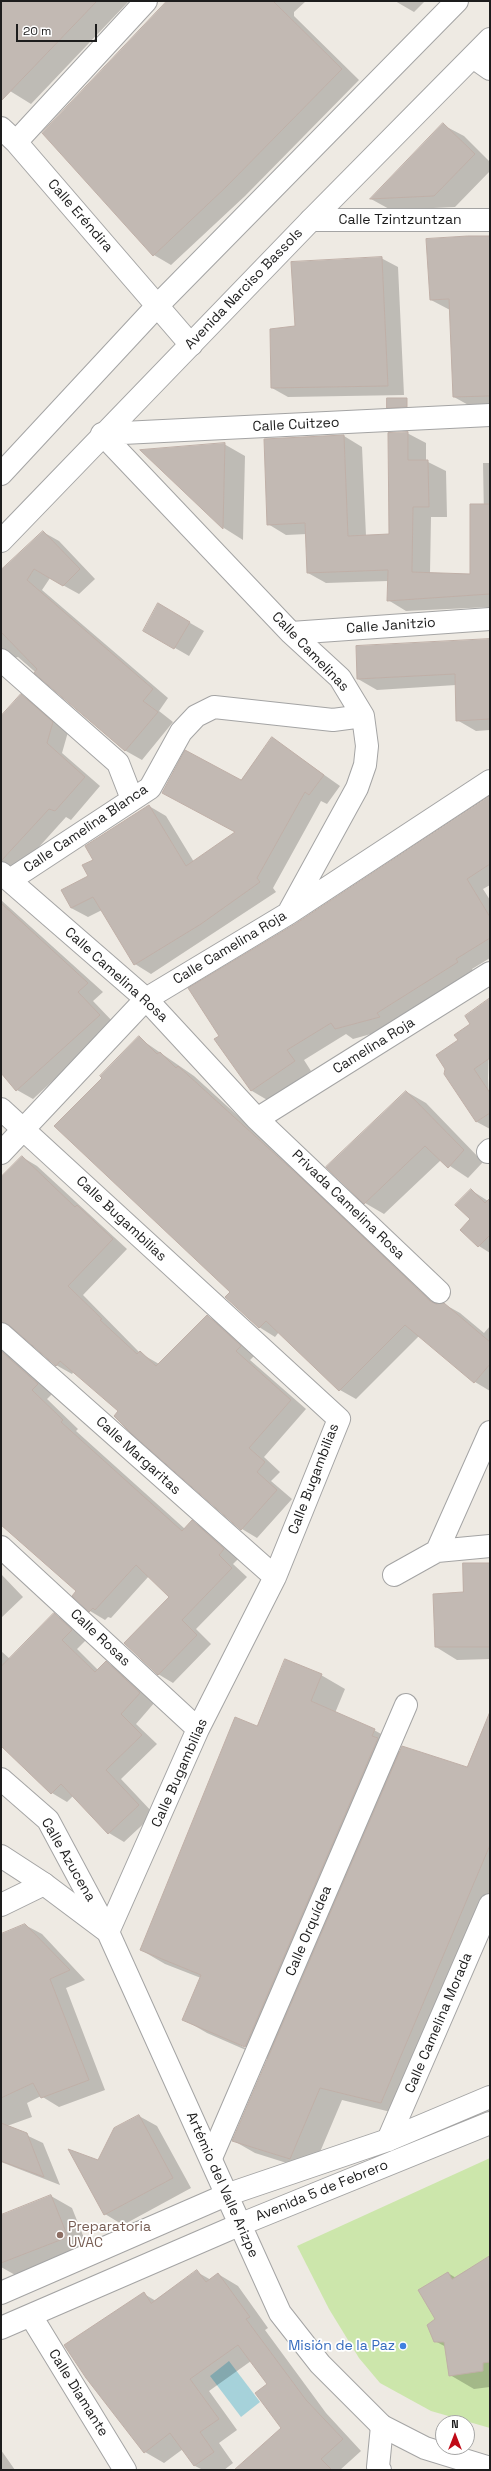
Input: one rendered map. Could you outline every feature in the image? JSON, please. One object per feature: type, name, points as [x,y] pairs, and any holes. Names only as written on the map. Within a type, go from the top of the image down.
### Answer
[{"type":"street","points":[[8,135],[146,1]]},
{"type":"street","points":[[1,474],[158,305],[457,1]]},
{"type":"street","name":"Avenida Narciso Bassols","points":[[1,541],[102,434],[191,345],[311,220],[482,63],[490,39]]},
{"type":"street","name":"Calle Eréndira","points":[[8,135],[158,305],[191,345]]},
{"type":"street","name":"Calle Tzintzuntzan","points":[[311,220],[490,220]]},
{"type":"street","name":"Calle Cuitzeo","points":[[102,434],[490,415]]},
{"type":"street","name":"Calle Camelinas","points":[[102,434],[291,633],[340,678],[363,716],[367,746],[365,765],[357,788],[289,913]]},
{"type":"street","name":"Calle Janitzio","points":[[291,633],[490,619]]},
{"type":"street","points":[[1,660],[118,763],[132,799]]},
{"type":"street","name":"Calle Camelina Blanca","points":[[6,876],[150,788],[181,732],[196,716],[214,707],[333,720],[363,716]]},
{"type":"street","name":"Calle Camelina Roja","points":[[1,1152],[146,998],[289,913],[490,781]]},
{"type":"street","name":"Calle Camelina Rosa","points":[[6,876],[146,998],[257,1119]]},
{"type":"street","name":"Camelina Roja","points":[[257,1119],[490,973]]},
{"type":"street","name":"Calle Bugambilias","points":[[1,1109],[339,1419],[275,1577],[198,1729],[108,1932]]},
{"type":"street","name":"Privada Camelina Rosa","points":[[257,1119],[439,1292]]},
{"type":"street","name":"Calle Margaritas","points":[[1,1334],[275,1577]]},
{"type":"street","points":[[437,1551],[490,1432]]},
{"type":"street","points":[[394,1575],[437,1551],[490,1546]]},
{"type":"street","name":"Calle Rosas","points":[[1,1547],[198,1729]]},
{"type":"street","name":"Calle Orquídea","points":[[211,2158],[406,1705]]},
{"type":"street","name":"Calle Azucena","points":[[1,1779],[48,1820],[108,1932]]},
{"type":"street","name":"Artémio del Valle Arizpe","points":[[1,1856],[44,1884],[108,1932],[211,2158],[239,2225],[280,2312],[320,2364],[382,2426],[425,2448],[490,2468]]},
{"type":"street","points":[[1,1905],[44,1884]]},
{"type":"street","name":"Calle Camelina Morada","points":[[388,2140],[490,1905]]},
{"type":"street","name":"Avenida 5 de Febrero","points":[[1,2293],[226,2195],[388,2140],[490,2097]]},
{"type":"street","name":"Avenida 5 de Febrero","points":[[1,2328],[239,2225],[490,2123]]},
{"type":"street","name":"Calle Diamante","points":[[30,2316],[125,2470]]},
{"type":"street","points":[[378,2469],[382,2426]]},
{"type":"green space","points":[[490,2158],[490,2428],[475,2424],[475,2415],[445,2415],[431,2411],[380,2383],[359,2358],[329,2309],[297,2246]]},
{"type":"water","points":[[229,2361],[260,2402],[241,2417],[210,2376]]},
{"type":"building","points":[[1,1],[97,1],[1,101]]},
{"type":"building","points":[[167,1],[273,1],[342,69],[226,187],[153,256],[42,133]]},
{"type":"building","points":[[443,123],[475,154],[434,196],[370,199]]},
{"type":"building","points":[[490,236],[490,396],[453,397],[449,299],[430,300],[426,239]]},
{"type":"building","points":[[382,257],[388,386],[271,388],[270,329],[295,326],[291,262]]},
{"type":"building","points":[[387,398],[407,398],[407,407],[387,408]]},
{"type":"building","points":[[408,432],[408,460],[428,460],[429,507],[413,507],[412,572],[470,574],[470,504],[490,504],[490,594],[387,601],[388,570],[307,573],[305,523],[267,525],[264,439],[344,435],[348,536],[389,534],[388,433]]},
{"type":"building","points":[[225,443],[223,529],[140,450]]},
{"type":"building","points":[[43,531],[80,569],[63,586],[34,569],[27,580],[153,689],[143,701],[158,712],[125,751],[34,673],[37,669],[1,632],[1,570]]},
{"type":"building","points":[[158,603],[190,622],[174,649],[143,631]]},
{"type":"building","points":[[490,639],[490,719],[456,721],[455,674],[357,679],[356,646]]},
{"type":"building","points":[[21,694],[53,722],[47,743],[85,777],[55,811],[49,809],[1,861],[1,716]]},
{"type":"building","points":[[272,737],[324,775],[309,795],[305,792],[257,878],[260,882],[201,924],[134,965],[93,897],[71,908],[61,890],[88,876],[82,865],[93,860],[85,846],[149,805],[186,866],[235,832],[162,793],[185,750],[241,780]]},
{"type":"building","points":[[490,796],[490,864],[467,879],[490,917],[490,938],[456,959],[458,962],[377,1013],[380,1017],[335,1029],[331,1023],[287,1050],[295,1061],[251,1091],[214,1039],[219,1036],[188,988],[295,924]]},
{"type":"building","points":[[1,903],[88,983],[78,992],[100,1015],[16,1091],[1,1073]]},
{"type":"building","points":[[490,998],[490,1058],[474,1069],[490,1093],[490,1113],[476,1122],[444,1074],[445,1069],[436,1055],[458,1040],[454,1035],[470,1024],[465,1016]]},
{"type":"building","points":[[139,1036],[157,1054],[160,1052],[176,1068],[178,1066],[299,1176],[430,1301],[436,1304],[444,1303],[490,1342],[490,1364],[474,1383],[405,1325],[339,1391],[266,1321],[259,1328],[225,1297],[230,1292],[54,1126],[102,1078],[100,1076]]},
{"type":"building","points":[[406,1091],[464,1150],[448,1168],[425,1146],[364,1204],[326,1167]]},
{"type":"building","points":[[22,1156],[75,1207],[77,1205],[113,1239],[68,1286],[102,1319],[100,1320],[137,1354],[140,1351],[156,1366],[207,1315],[241,1346],[236,1351],[291,1400],[249,1448],[265,1462],[257,1472],[277,1490],[241,1530],[133,1435],[114,1416],[118,1411],[60,1361],[56,1366],[9,1325],[1,1322],[1,1177]]},
{"type":"building","points":[[471,1189],[485,1203],[490,1198],[490,1238],[489,1236],[478,1247],[460,1230],[470,1219],[455,1205]]},
{"type":"building","points":[[1,1351],[38,1384],[32,1390],[63,1420],[61,1422],[182,1531],[192,1520],[224,1549],[219,1555],[232,1568],[182,1620],[197,1635],[158,1675],[124,1643],[169,1597],[136,1565],[95,1610],[93,1608],[89,1612],[72,1596],[76,1591],[1,1525]]},
{"type":"building","points":[[463,1563],[490,1563],[490,1647],[435,1647],[433,1594],[463,1592]]},
{"type":"building","points":[[54,1613],[72,1630],[62,1640],[95,1672],[106,1661],[140,1693],[121,1714],[142,1735],[106,1770],[139,1805],[108,1834],[61,1784],[51,1794],[1,1746],[1,1667]]},
{"type":"building","points":[[285,1659],[322,1674],[311,1701],[375,1729],[372,1736],[378,1738],[245,2047],[182,2020],[201,1975],[140,1950],[235,1717],[257,1726]]},
{"type":"building","points":[[490,1712],[490,1845],[381,2103],[320,2088],[290,2159],[232,2141],[402,1746],[467,1767]]},
{"type":"building","points":[[25,1924],[70,1970],[50,1979],[89,2080],[41,2098],[33,2083],[1,2098],[1,1934]]},
{"type":"building","points":[[139,2115],[173,2178],[104,2215],[68,2149],[98,2160],[114,2128]]},
{"type":"building","points":[[1,2123],[27,2133],[44,2177],[1,2161]]},
{"type":"building","points":[[51,2195],[68,2237],[1,2263],[1,2215]]},
{"type":"building","points":[[490,2256],[490,2362],[483,2363],[483,2371],[449,2376],[444,2342],[434,2342],[427,2325],[435,2319],[418,2290],[448,2272],[452,2279]]},
{"type":"building","points":[[197,2270],[206,2282],[218,2273],[250,2317],[246,2319],[306,2400],[343,2439],[321,2459],[332,2470],[234,2470],[281,2428],[255,2393],[267,2384],[238,2345],[190,2379],[219,2419],[200,2432],[214,2452],[194,2466],[170,2433],[144,2453],[86,2378],[64,2345],[144,2292],[151,2303]]},
{"type":"place","name":"Preparatoria UVAC","points":[[60,2235]]},
{"type":"place","name":"Misión de la Paz","points":[[403,2346]]}]
